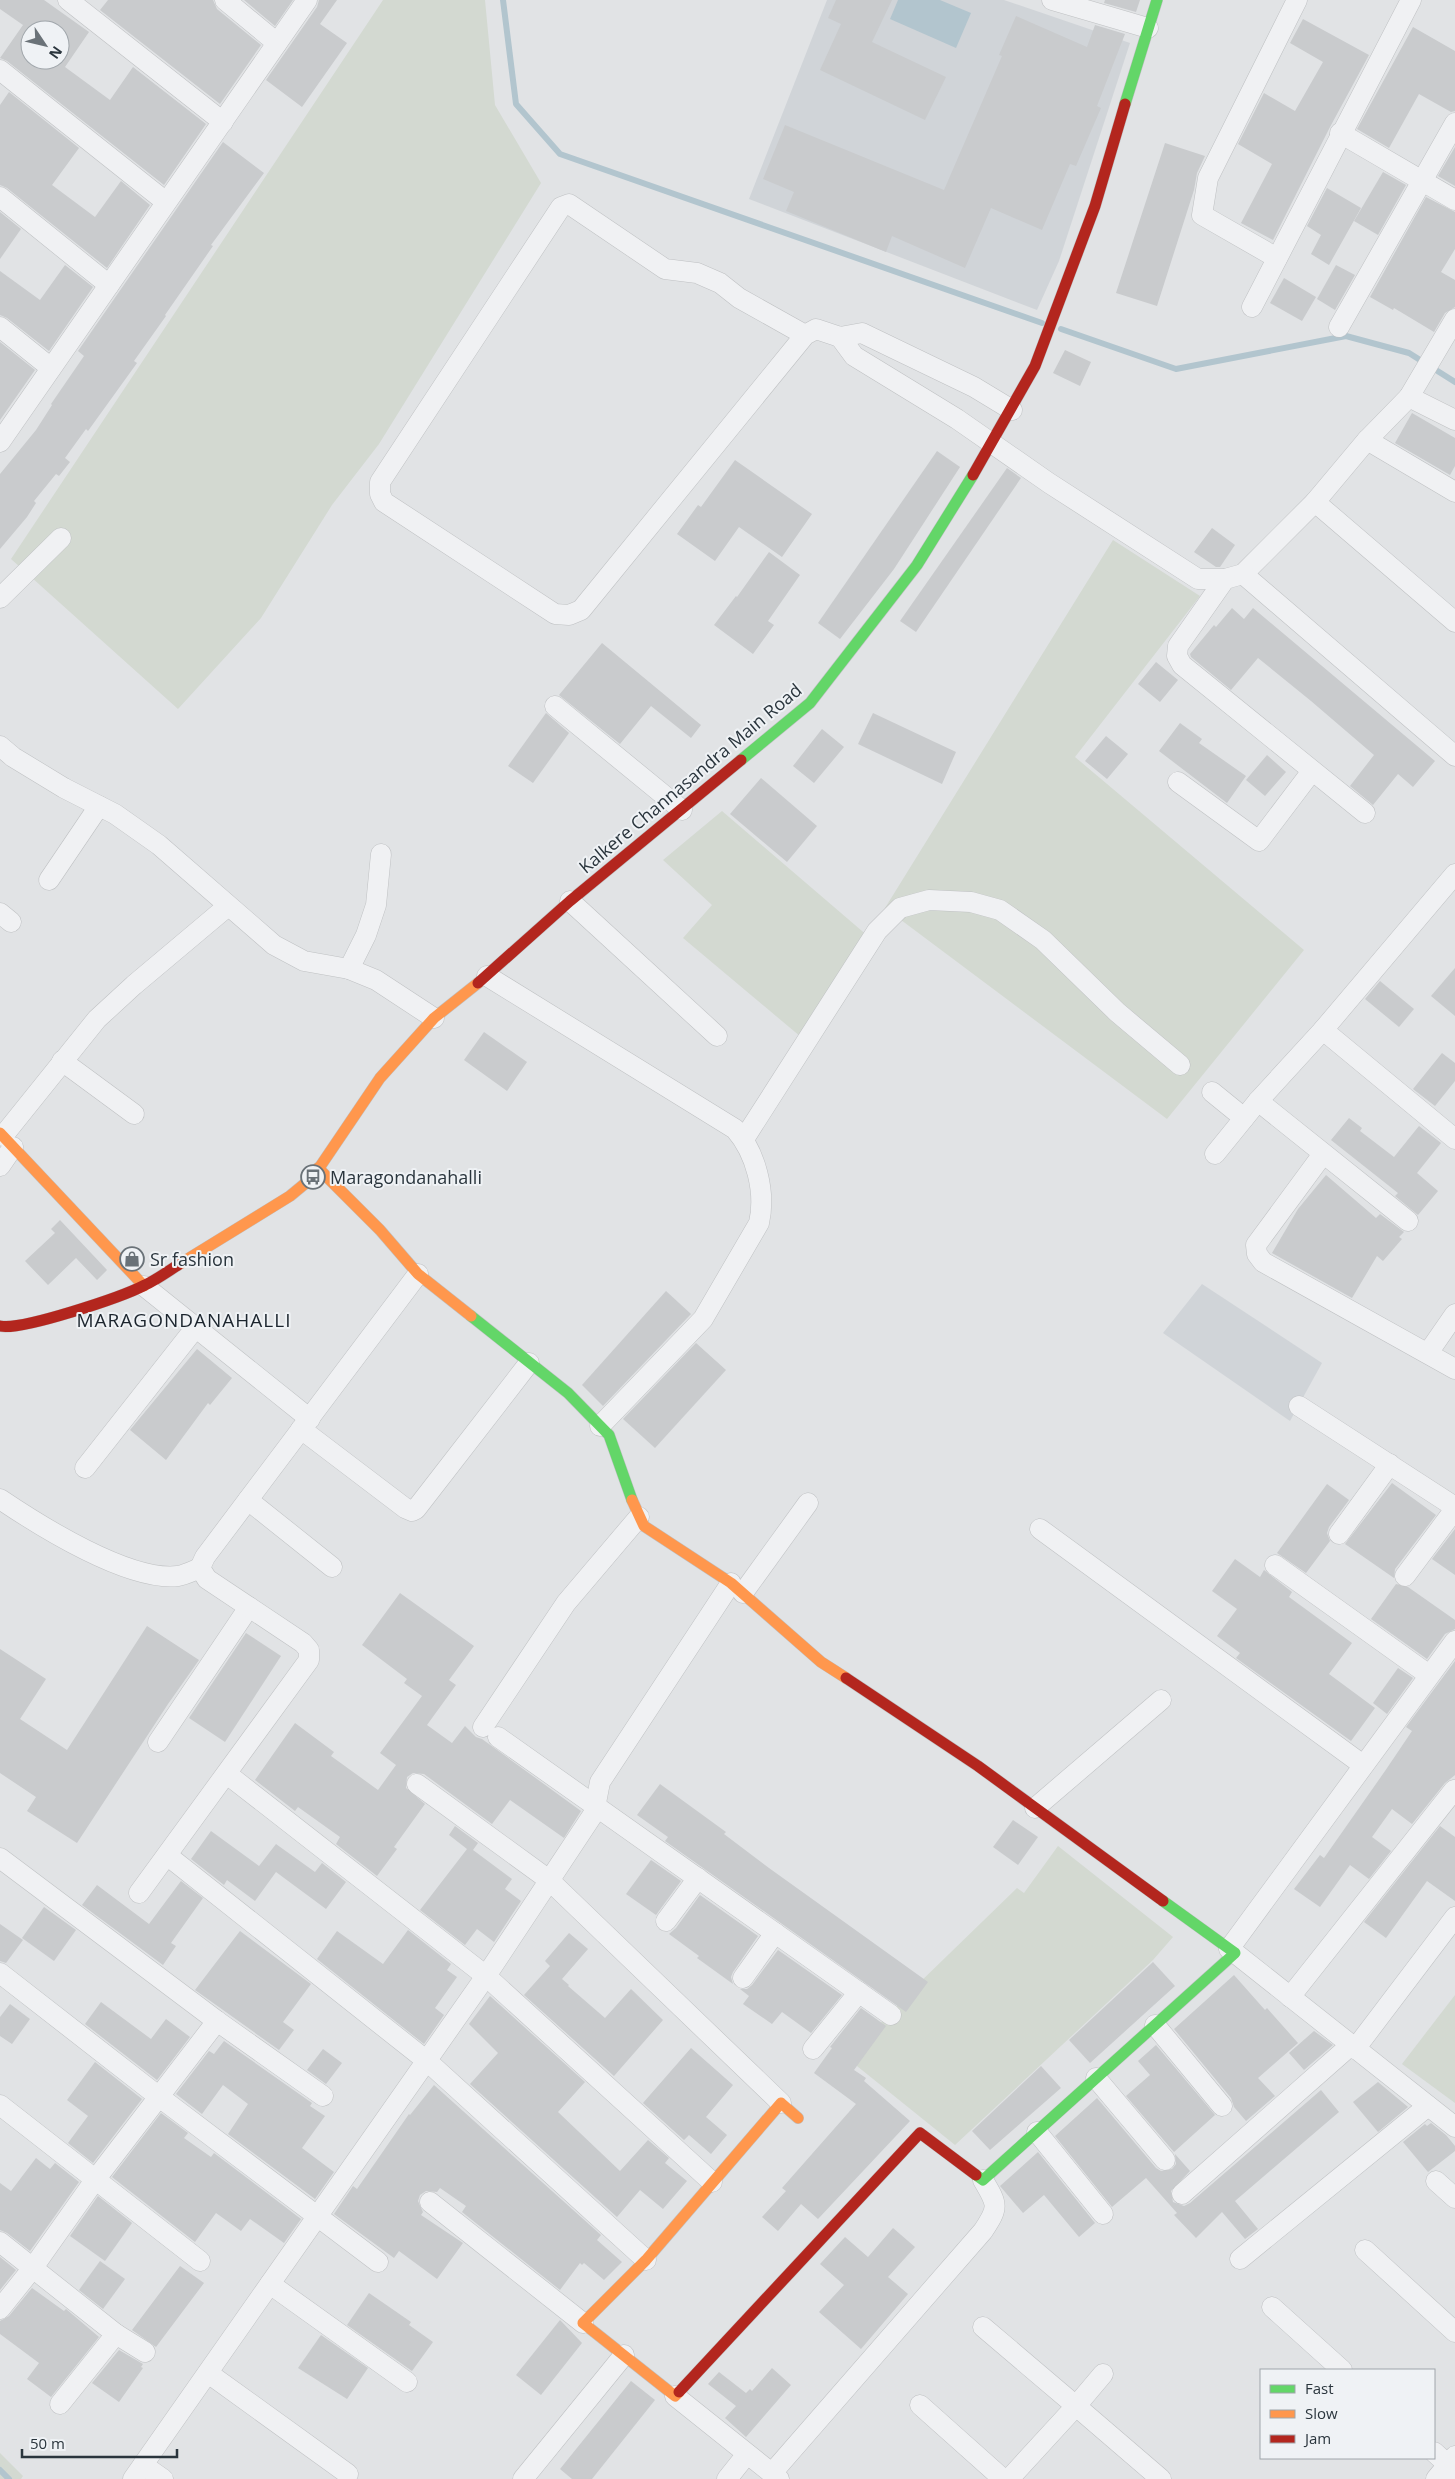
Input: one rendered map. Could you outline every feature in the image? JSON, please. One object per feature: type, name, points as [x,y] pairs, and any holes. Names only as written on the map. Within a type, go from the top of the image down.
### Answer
[{"type":"street","points":[[68,0],[222,122]]},
{"type":"street","points":[[225,0],[277,43]]},
{"type":"street","points":[[0,442],[307,0]]},
{"type":"street","points":[[1052,0],[1148,28]]},
{"type":"street","name":"Kalkere Channasandra Main Road","points":[[3,1331],[53,1318],[144,1286],[290,1196],[312,1177],[380,1078],[434,1018],[487,976],[570,901],[810,703],[916,566],[994,443],[1035,366],[1094,206],[1157,0]]},
{"type":"street","points":[[1277,258],[1202,215],[1208,178],[1297,0]]},
{"type":"street","points":[[1252,307],[1340,133],[1411,0]]},
{"type":"street","points":[[0,70],[166,202]]},
{"type":"street","points":[[1339,327],[1455,122]]},
{"type":"street","points":[[1340,133],[1455,200]]},
{"type":"street","points":[[0,197],[109,284]]},
{"type":"street","points":[[805,334],[739,298],[720,283],[697,273],[665,269],[569,204],[560,207],[380,482],[380,494],[384,502],[555,614],[569,615],[581,610],[805,334],[816,329],[840,337],[862,333],[974,387],[1012,410]]},
{"type":"street","points":[[1365,813],[1182,665],[1177,656],[1178,646],[1234,576],[1315,502],[1368,440],[1409,397],[1455,319]]},
{"type":"street","points":[[0,327],[51,368]]},
{"type":"street","points":[[840,337],[854,356],[994,443],[1049,483],[1198,579],[1234,576],[1455,756]]},
{"type":"street","points":[[1409,397],[1455,420]]},
{"type":"street","points":[[1368,440],[1455,492]]},
{"type":"street","points":[[1315,502],[1455,622]]},
{"type":"street","points":[[0,598],[60,538]]},
{"type":"street","points":[[555,706],[682,810]]},
{"type":"street","points":[[1,750],[64,788],[99,806],[160,845],[274,945],[304,961],[348,969],[376,980],[434,1018]]},
{"type":"street","points":[[1178,782],[1259,841],[1312,771]]},
{"type":"street","points":[[49,880],[99,806]]},
{"type":"street","points":[[348,969],[366,935],[376,905],[381,854]]},
{"type":"street","points":[[1215,1154],[1258,1101],[1323,1030],[1455,874]]},
{"type":"street","points":[[744,1139],[877,931],[900,908],[929,900],[971,902],[1000,910],[1043,940],[1117,1012],[1180,1065]]},
{"type":"street","points":[[570,901],[717,1036]]},
{"type":"street","points":[[0,1166],[6,1139],[62,1061],[109,1008],[228,906]]},
{"type":"street","points":[[487,976],[735,1129],[751,1151],[763,1206],[759,1223],[703,1319],[600,1426]]},
{"type":"street","points":[[1323,1030],[1455,1139]]},
{"type":"street","points":[[62,1061],[134,1114]]},
{"type":"street","points":[[1212,1092],[1244,1118]]},
{"type":"street","points":[[1258,1101],[1408,1221]]},
{"type":"street","points":[[6,1139],[144,1286],[196,1327],[305,1424],[405,1508],[416,1509],[529,1363]]},
{"type":"street","points":[[1323,1154],[1256,1245],[1257,1254],[1263,1262],[1455,1369]]},
{"type":"street","points":[[318,1168],[380,1230],[418,1274],[568,1393],[600,1426],[608,1435],[619,1458],[632,1503],[644,1526],[737,1588],[821,1662],[978,1766],[1232,1951],[1455,2127]]},
{"type":"street","points":[[0,1499],[32,1520],[97,1555],[140,1572],[178,1576],[200,1568],[205,1556],[418,1274]]},
{"type":"street","points":[[1428,1353],[1455,1314]]},
{"type":"street","points":[[85,1468],[196,1327]]},
{"type":"street","points":[[1299,1406],[1455,1508],[1405,1576]]},
{"type":"street","points":[[1339,1534],[1390,1464]]},
{"type":"street","points":[[248,1500],[332,1567]]},
{"type":"street","points":[[163,2479],[138,2472],[486,1976],[594,1813],[600,1782],[737,1588],[808,1503]]},
{"type":"street","points":[[639,1517],[566,1603],[491,1732],[891,2015]]},
{"type":"street","points":[[1040,1530],[1363,1766]]},
{"type":"street","points":[[1275,1565],[1430,1675]]},
{"type":"street","points":[[139,1893],[168,1856],[309,1660],[309,1650],[303,1643],[207,1579],[200,1568]]},
{"type":"street","points":[[158,1742],[249,1607]]},
{"type":"street","points":[[983,2180],[1155,2025],[1232,1951],[1363,1766],[1455,1641]]},
{"type":"street","points":[[1035,1808],[1161,1700]]},
{"type":"street","points":[[227,1774],[486,1976],[712,2182]]},
{"type":"street","points":[[417,1784],[549,1880],[798,2118]]},
{"type":"street","points":[[1290,1997],[1454,1790]]},
{"type":"street","points":[[168,1856],[427,2061],[646,2260]]},
{"type":"street","points":[[0,1858],[217,2021],[323,2096]]},
{"type":"street","points":[[666,1921],[698,1878]]},
{"type":"street","points":[[1182,2194],[1353,2047],[1455,1917]]},
{"type":"street","points":[[743,1978],[775,1933]]},
{"type":"street","points":[[0,1973],[316,2218],[378,2262]]},
{"type":"street","points":[[813,2049],[859,1992]]},
{"type":"street","points":[[0,2309],[32,2269],[158,2096],[217,2021]]},
{"type":"street","points":[[1155,2025],[1222,2106]]},
{"type":"street","points":[[1096,2078],[1166,2160]]},
{"type":"street","points":[[583,2323],[646,2260],[781,2103]]},
{"type":"street","points":[[0,2105],[200,2261]]},
{"type":"street","points":[[1240,2259],[1428,2106]]},
{"type":"street","points":[[1036,2132],[1103,2214]]},
{"type":"street","points":[[430,2202],[775,2476],[983,2231],[995,2213],[996,2201],[983,2180],[920,2133],[675,2396]]},
{"type":"street","points":[[1436,2181],[1455,2198]]},
{"type":"street","points":[[0,2242],[116,2334],[145,2352]]},
{"type":"street","points":[[1365,2250],[1455,2332]]},
{"type":"street","points":[[270,2284],[407,2382]]},
{"type":"street","points":[[1272,2307],[1341,2369]]},
{"type":"street","points":[[983,2327],[1161,2479]]},
{"type":"street","points":[[60,2404],[116,2334]]},
{"type":"street","points":[[523,2479],[624,2355]]},
{"type":"street","points":[[208,2373],[348,2474]]},
{"type":"street","points":[[920,2405],[1010,2478],[1103,2374]]},
{"type":"street","points":[[727,2479],[747,2454]]},
{"type":"shaded area","points":[[383,0],[485,0],[495,105],[541,183],[379,444],[332,505],[261,618],[178,709],[11,559]]},
{"type":"shaded area","points":[[827,0],[1004,0],[1130,43],[1059,261],[1037,310],[749,199]]},
{"type":"shaded area","points":[[1113,540],[1200,596],[1075,757],[1304,950],[1167,1119],[885,908]]},
{"type":"shaded area","points":[[722,811],[869,937],[801,1037],[683,938],[712,905],[663,860]]},
{"type":"shaded area","points":[[1202,1284],[1322,1363],[1290,1421],[1163,1333]]},
{"type":"shaded area","points":[[1058,1846],[1173,1937],[1153,1960],[955,2145],[847,2058],[915,1987],[1017,1888],[1024,1893]]},
{"type":"shaded area","points":[[1455,1995],[1455,2103],[1402,2064]]},
{"type":"shaded area","points":[[0,2453],[23,2476],[21,2479],[0,2479]]},
{"type":"water","points":[[898,0],[940,0],[971,13],[956,48],[890,19]]},
{"type":"building","points":[[0,0],[44,0],[89,32],[70,60],[70,20],[20,20],[20,23],[0,9]]},
{"type":"building","points":[[108,0],[213,0],[217,9],[261,45],[220,104],[100,10]]},
{"type":"building","points":[[244,0],[293,0],[275,26]]},
{"type":"building","points":[[319,0],[337,0],[320,24],[347,43],[302,107],[266,80],[317,7]]},
{"type":"building","points":[[836,0],[892,0],[872,42],[946,77],[925,120],[820,70],[841,24],[828,18]]},
{"type":"building","points":[[1105,0],[1140,0],[1136,12],[1104,3]]},
{"type":"building","points":[[1016,16],[1087,47],[1095,25],[1125,34],[1097,106],[1101,108],[1076,166],[1070,164],[1042,230],[991,208],[965,268],[892,236],[886,252],[786,211],[794,192],[763,179],[785,125],[944,190],[1002,56],[999,55]]},
{"type":"building","points":[[1303,19],[1369,55],[1273,240],[1241,223],[1272,164],[1238,144],[1264,93],[1295,111],[1323,62],[1290,43]]},
{"type":"building","points":[[1413,27],[1455,51],[1455,111],[1451,112],[1419,94],[1389,148],[1357,129]]},
{"type":"building","points":[[20,29],[20,70],[69,70],[110,100],[133,67],[206,124],[164,185],[7,61],[0,58]]},
{"type":"building","points":[[9,92],[79,148],[52,185],[95,217],[121,181],[150,205],[107,268],[7,188],[0,185],[0,105]]},
{"type":"building","points":[[223,142],[264,173],[211,245],[213,246],[134,361],[137,363],[88,431],[86,429],[65,458],[70,462],[59,476],[56,474],[34,501],[36,503],[27,517],[0,549],[0,474],[36,430],[51,404],[84,356],[78,351]]},
{"type":"building","points":[[1165,143],[1205,156],[1197,173],[1194,190],[1157,306],[1116,293]]},
{"type":"building","points":[[1455,147],[1455,186],[1438,176]]},
{"type":"building","points":[[1383,172],[1406,185],[1378,235],[1354,221]]},
{"type":"building","points":[[1327,188],[1361,208],[1329,265],[1311,254],[1321,235],[1307,226]]},
{"type":"building","points":[[1426,197],[1455,212],[1455,249],[1441,272],[1455,280],[1455,307],[1445,313],[1434,332],[1394,308],[1393,310],[1370,297]]},
{"type":"building","points":[[0,212],[21,229],[0,259]]},
{"type":"building","points":[[65,265],[93,287],[49,351],[7,318],[0,315],[0,271],[40,300]]},
{"type":"building","points":[[1336,265],[1355,275],[1335,310],[1317,299]]},
{"type":"building","points":[[1284,278],[1316,297],[1302,321],[1270,303]]},
{"type":"building","points":[[0,342],[35,370],[0,420]]},
{"type":"building","points":[[1065,350],[1091,362],[1080,386],[1053,373]]},
{"type":"building","points":[[1412,413],[1455,438],[1455,466],[1450,475],[1395,443]]},
{"type":"building","points":[[937,451],[960,467],[894,569],[840,639],[818,623]]},
{"type":"building","points":[[735,460],[812,514],[782,557],[739,527],[715,561],[677,534],[698,505],[701,507]]},
{"type":"building","points":[[1007,468],[1021,478],[916,632],[900,621]]},
{"type":"building","points":[[1212,528],[1235,545],[1220,567],[1216,567],[1194,552]]},
{"type":"building","points":[[769,552],[800,575],[768,621],[774,625],[753,654],[714,625],[737,597]]},
{"type":"building","points":[[1232,608],[1244,619],[1253,608],[1435,761],[1413,787],[1398,774],[1373,805],[1350,786],[1374,755],[1311,701],[1258,658],[1231,690],[1191,657],[1190,654],[1214,625],[1216,627]]},
{"type":"building","points":[[602,643],[701,725],[691,738],[651,706],[620,744],[559,695]]},
{"type":"building","points":[[1156,662],[1178,680],[1160,702],[1138,684]]},
{"type":"building","points":[[546,713],[569,733],[533,783],[508,766]]},
{"type":"building","points":[[873,713],[956,752],[942,784],[858,744]]},
{"type":"building","points":[[1180,723],[1202,739],[1199,743],[1246,776],[1227,803],[1159,751]]},
{"type":"building","points":[[822,729],[844,747],[814,783],[793,766]]},
{"type":"building","points":[[1106,736],[1128,754],[1107,779],[1085,761]]},
{"type":"building","points":[[1267,755],[1286,772],[1265,796],[1246,780]]},
{"type":"building","points":[[761,778],[817,826],[787,862],[730,814]]},
{"type":"building","points":[[1455,968],[1455,1016],[1431,996]]},
{"type":"building","points":[[1380,981],[1414,1009],[1399,1027],[1365,999]]},
{"type":"building","points":[[484,1032],[527,1062],[507,1091],[464,1060]]},
{"type":"building","points":[[1442,1053],[1455,1063],[1455,1081],[1435,1106],[1413,1089]]},
{"type":"building","points":[[1349,1118],[1362,1128],[1360,1131],[1394,1157],[1419,1126],[1441,1143],[1417,1173],[1438,1191],[1418,1215],[1395,1196],[1398,1193],[1331,1140]]},
{"type":"building","points":[[1326,1175],[1376,1218],[1380,1214],[1404,1232],[1399,1237],[1402,1239],[1383,1261],[1377,1256],[1352,1298],[1272,1253],[1298,1209]]},
{"type":"building","points":[[60,1220],[107,1270],[97,1280],[76,1258],[48,1285],[25,1261],[55,1233],[51,1229]]},
{"type":"building","points":[[666,1291],[691,1314],[603,1406],[582,1385]]},
{"type":"building","points":[[696,1343],[726,1370],[655,1448],[623,1419]]},
{"type":"building","points":[[197,1349],[232,1378],[210,1405],[208,1403],[166,1460],[130,1430]]},
{"type":"building","points":[[1392,1483],[1436,1515],[1395,1569],[1394,1578],[1345,1544]]},
{"type":"building","points":[[1327,1484],[1349,1500],[1329,1527],[1327,1533],[1330,1541],[1306,1573],[1277,1553]]},
{"type":"building","points":[[1455,1529],[1455,1575],[1432,1559]]},
{"type":"building","points":[[1235,1559],[1260,1577],[1264,1570],[1292,1592],[1289,1597],[1352,1643],[1329,1674],[1375,1708],[1351,1741],[1236,1658],[1240,1653],[1217,1636],[1237,1609],[1212,1591]]},
{"type":"building","points":[[1396,1584],[1408,1587],[1455,1620],[1455,1629],[1445,1634],[1427,1659],[1371,1619]]},
{"type":"building","points":[[400,1593],[474,1646],[449,1680],[456,1685],[427,1725],[452,1743],[465,1726],[476,1737],[482,1739],[581,1811],[564,1838],[510,1800],[492,1824],[424,1774],[413,1773],[407,1777],[406,1788],[425,1804],[394,1847],[397,1849],[377,1876],[336,1844],[340,1837],[298,1807],[295,1811],[255,1780],[295,1723],[334,1752],[331,1756],[378,1790],[396,1765],[380,1753],[422,1696],[404,1683],[407,1679],[362,1645]]},
{"type":"building","points":[[147,1626],[199,1660],[77,1843],[27,1811],[36,1797],[0,1773],[0,1649],[46,1679],[20,1719],[67,1750]]},
{"type":"building","points":[[246,1633],[281,1656],[225,1742],[189,1718]]},
{"type":"building","points":[[1455,1661],[1455,1775],[1445,1783],[1412,1824],[1392,1809],[1372,1837],[1391,1851],[1369,1879],[1350,1865],[1320,1907],[1294,1889],[1320,1855],[1324,1858],[1412,1731],[1406,1727]]},
{"type":"building","points":[[1398,1668],[1413,1678],[1387,1714],[1373,1703]]},
{"type":"building","points":[[660,1784],[726,1832],[724,1834],[769,1868],[928,1982],[906,2012],[665,1841],[668,1837],[637,1815]]},
{"type":"building","points":[[1013,1820],[1038,1837],[1018,1865],[993,1847]]},
{"type":"building","points":[[455,1826],[478,1843],[473,1850],[512,1879],[505,1889],[521,1901],[494,1942],[477,1929],[465,1945],[420,1910],[467,1849],[449,1835]]},
{"type":"building","points":[[1440,1826],[1455,1837],[1455,1901],[1427,1881],[1386,1938],[1364,1922]]},
{"type":"building","points":[[211,1831],[259,1866],[276,1844],[315,1872],[322,1863],[346,1882],[326,1909],[276,1872],[255,1901],[227,1880],[224,1885],[191,1859]]},
{"type":"building","points":[[651,1860],[681,1881],[656,1915],[626,1894]]},
{"type":"building","points":[[181,1881],[203,1898],[171,1943],[176,1946],[163,1965],[82,1905],[97,1885],[149,1924]]},
{"type":"building","points":[[700,1895],[758,1936],[733,1972],[731,1977],[733,1984],[697,1958],[699,1956],[669,1934],[676,1928]]},
{"type":"building","points":[[44,1907],[76,1930],[54,1961],[22,1938]]},
{"type":"building","points":[[0,1924],[23,1940],[6,1963],[0,1961]]},
{"type":"building","points":[[408,1930],[451,1964],[447,1970],[457,1977],[435,2008],[444,2015],[424,2044],[317,1959],[337,1931],[383,1964]]},
{"type":"building","points":[[240,1931],[311,1984],[283,2022],[294,2030],[279,2050],[195,1990]]},
{"type":"building","points":[[569,1933],[588,1949],[562,1979],[568,1986],[605,2018],[631,1989],[663,2020],[614,2076],[524,1995],[550,1966],[545,1961]]},
{"type":"building","points":[[778,1950],[842,1995],[811,2033],[782,2012],[772,2024],[743,2004],[749,1996],[740,1989],[747,1989],[752,1985]]},
{"type":"building","points":[[1153,1962],[1175,1986],[1090,2063],[1069,2040]]},
{"type":"building","points":[[1234,1975],[1298,2043],[1258,2078],[1275,2096],[1246,2121],[1234,2107],[1231,2098],[1174,2029]]},
{"type":"building","points":[[490,1996],[585,2082],[558,2112],[620,2171],[648,2140],[669,2158],[665,2163],[687,2181],[663,2209],[640,2190],[617,2217],[470,2084],[498,2053],[469,2024]]},
{"type":"building","points":[[101,2002],[151,2039],[166,2019],[190,2037],[157,2080],[85,2024]]},
{"type":"building","points":[[10,2004],[30,2019],[12,2044],[0,2036],[0,2017]]},
{"type":"building","points":[[861,2008],[886,2026],[854,2070],[866,2078],[864,2081],[910,2121],[818,2219],[801,2204],[778,2231],[762,2217],[786,2191],[782,2188],[856,2104],[814,2073],[832,2048],[830,2047]]},
{"type":"building","points":[[1314,2031],[1333,2045],[1304,2070],[1289,2053]]},
{"type":"building","points":[[224,2041],[312,2103],[310,2106],[325,2116],[302,2148],[334,2172],[315,2199],[228,2134],[248,2104],[223,2085],[202,2114],[176,2094],[209,2051],[214,2054]]},
{"type":"building","points":[[1156,2045],[1215,2115],[1174,2152],[1126,2096],[1150,2075],[1138,2061]]},
{"type":"building","points":[[691,2048],[733,2085],[706,2117],[727,2135],[711,2154],[689,2135],[684,2140],[643,2103]]},
{"type":"building","points":[[323,2049],[342,2063],[326,2084],[307,2070]]},
{"type":"building","points":[[95,2062],[142,2099],[93,2163],[68,2143],[88,2116],[67,2100]]},
{"type":"building","points":[[1041,2066],[1061,2088],[990,2150],[972,2131]]},
{"type":"building","points":[[1378,2082],[1408,2107],[1378,2132],[1353,2102]]},
{"type":"building","points":[[434,2085],[601,2235],[597,2240],[622,2262],[604,2280],[584,2263],[582,2265],[580,2263],[560,2290],[462,2212],[466,2206],[440,2188],[437,2192],[426,2191],[420,2195],[418,2201],[423,2212],[421,2215],[463,2243],[437,2279],[399,2251],[394,2258],[334,2214],[353,2186],[357,2189],[409,2114]]},
{"type":"building","points":[[1321,2090],[1339,2112],[1235,2201],[1258,2229],[1245,2239],[1222,2212],[1196,2238],[1174,2215],[1177,2213],[1146,2178],[1112,2207],[1055,2136],[1097,2098],[1156,2168],[1161,2171],[1172,2169],[1176,2164],[1175,2154],[1190,2171],[1171,2191],[1173,2202],[1184,2206],[1190,2203]]},
{"type":"building","points":[[161,2113],[188,2133],[184,2138],[211,2157],[214,2153],[301,2219],[284,2243],[250,2219],[241,2231],[216,2213],[195,2242],[112,2177]]},
{"type":"building","points":[[1431,2123],[1446,2135],[1455,2146],[1455,2151],[1428,2172],[1403,2142],[1425,2124],[1427,2126]]},
{"type":"building","points":[[1038,2152],[1095,2223],[1079,2237],[1044,2195],[1023,2213],[1000,2186]]},
{"type":"building","points":[[36,2158],[50,2169],[55,2163],[79,2182],[30,2251],[7,2233],[0,2230],[0,2183],[11,2191]]},
{"type":"building","points":[[98,2196],[132,2223],[105,2261],[70,2236]]},
{"type":"building","points":[[893,2228],[915,2247],[888,2277],[908,2294],[861,2349],[819,2312],[844,2285],[820,2264],[845,2237],[868,2257]]},
{"type":"building","points":[[0,2257],[16,2270],[0,2290]]},
{"type":"building","points":[[100,2261],[125,2279],[103,2309],[79,2290]]},
{"type":"building","points":[[180,2266],[204,2283],[156,2347],[132,2330]]},
{"type":"building","points":[[32,2288],[64,2311],[66,2309],[99,2337],[51,2397],[27,2379],[39,2363],[0,2334],[0,2321],[9,2316]]},
{"type":"building","points":[[369,2293],[411,2322],[409,2325],[433,2342],[412,2371],[347,2325]]},
{"type":"building","points":[[560,2320],[582,2343],[541,2395],[516,2375]]},
{"type":"building","points":[[321,2335],[368,2368],[347,2399],[298,2368]]},
{"type":"building","points":[[119,2350],[143,2364],[141,2367],[143,2368],[119,2402],[92,2383]]},
{"type":"building","points":[[772,2368],[791,2385],[746,2437],[725,2418],[736,2406],[708,2384],[719,2372],[746,2393],[750,2389],[752,2391]]},
{"type":"building","points":[[631,2381],[655,2400],[592,2479],[572,2479],[560,2469]]},
{"type":"waterway","points":[[503,0],[516,104],[560,154],[1042,323]]},
{"type":"waterway","points":[[1061,329],[1176,369],[1346,336],[1409,353],[1455,382]]},
{"type":"waterway","points":[[0,2470],[9,2479]]},
{"type":"traffic: fast","points":[[1125,104],[1157,0]]},
{"type":"traffic: fast","points":[[741,760],[810,703],[917,565],[973,475]]},
{"type":"traffic: fast","points":[[471,1316],[568,1393],[609,1435],[632,1500]]},
{"type":"traffic: fast","points":[[976,2175],[983,2180],[1235,1953],[1163,1901]]},
{"type":"traffic: slow","points":[[178,1265],[290,1196],[313,1177],[380,1078],[434,1018],[478,983]]},
{"type":"traffic: slow","points":[[0,1133],[144,1286]]},
{"type":"traffic: slow","points":[[318,1168],[380,1230],[418,1274],[471,1316]]},
{"type":"traffic: slow","points":[[632,1500],[644,1526],[731,1583],[821,1662],[846,1678]]},
{"type":"traffic: slow","points":[[679,2392],[675,2396],[583,2323],[646,2260],[781,2103],[798,2118]]},
{"type":"traffic: jam","points":[[973,475],[1035,366],[1095,206],[1125,104]]},
{"type":"traffic: jam","points":[[478,983],[570,901],[741,760]]},
{"type":"traffic: jam","points":[[0,1326],[28,1323],[95,1305],[145,1285],[178,1265]]},
{"type":"traffic: jam","points":[[846,1678],[978,1766],[1163,1901]]},
{"type":"traffic: jam","points":[[679,2392],[920,2133],[976,2175]]},
{"type":"place","name":"Maragondanahalli","points":[[313,1177]]},
{"type":"place","name":"Sr fashion","points":[[132,1259]]},
{"type":"district","name":"MARAGONDANAHALLI","points":[[184,1320]]}]
